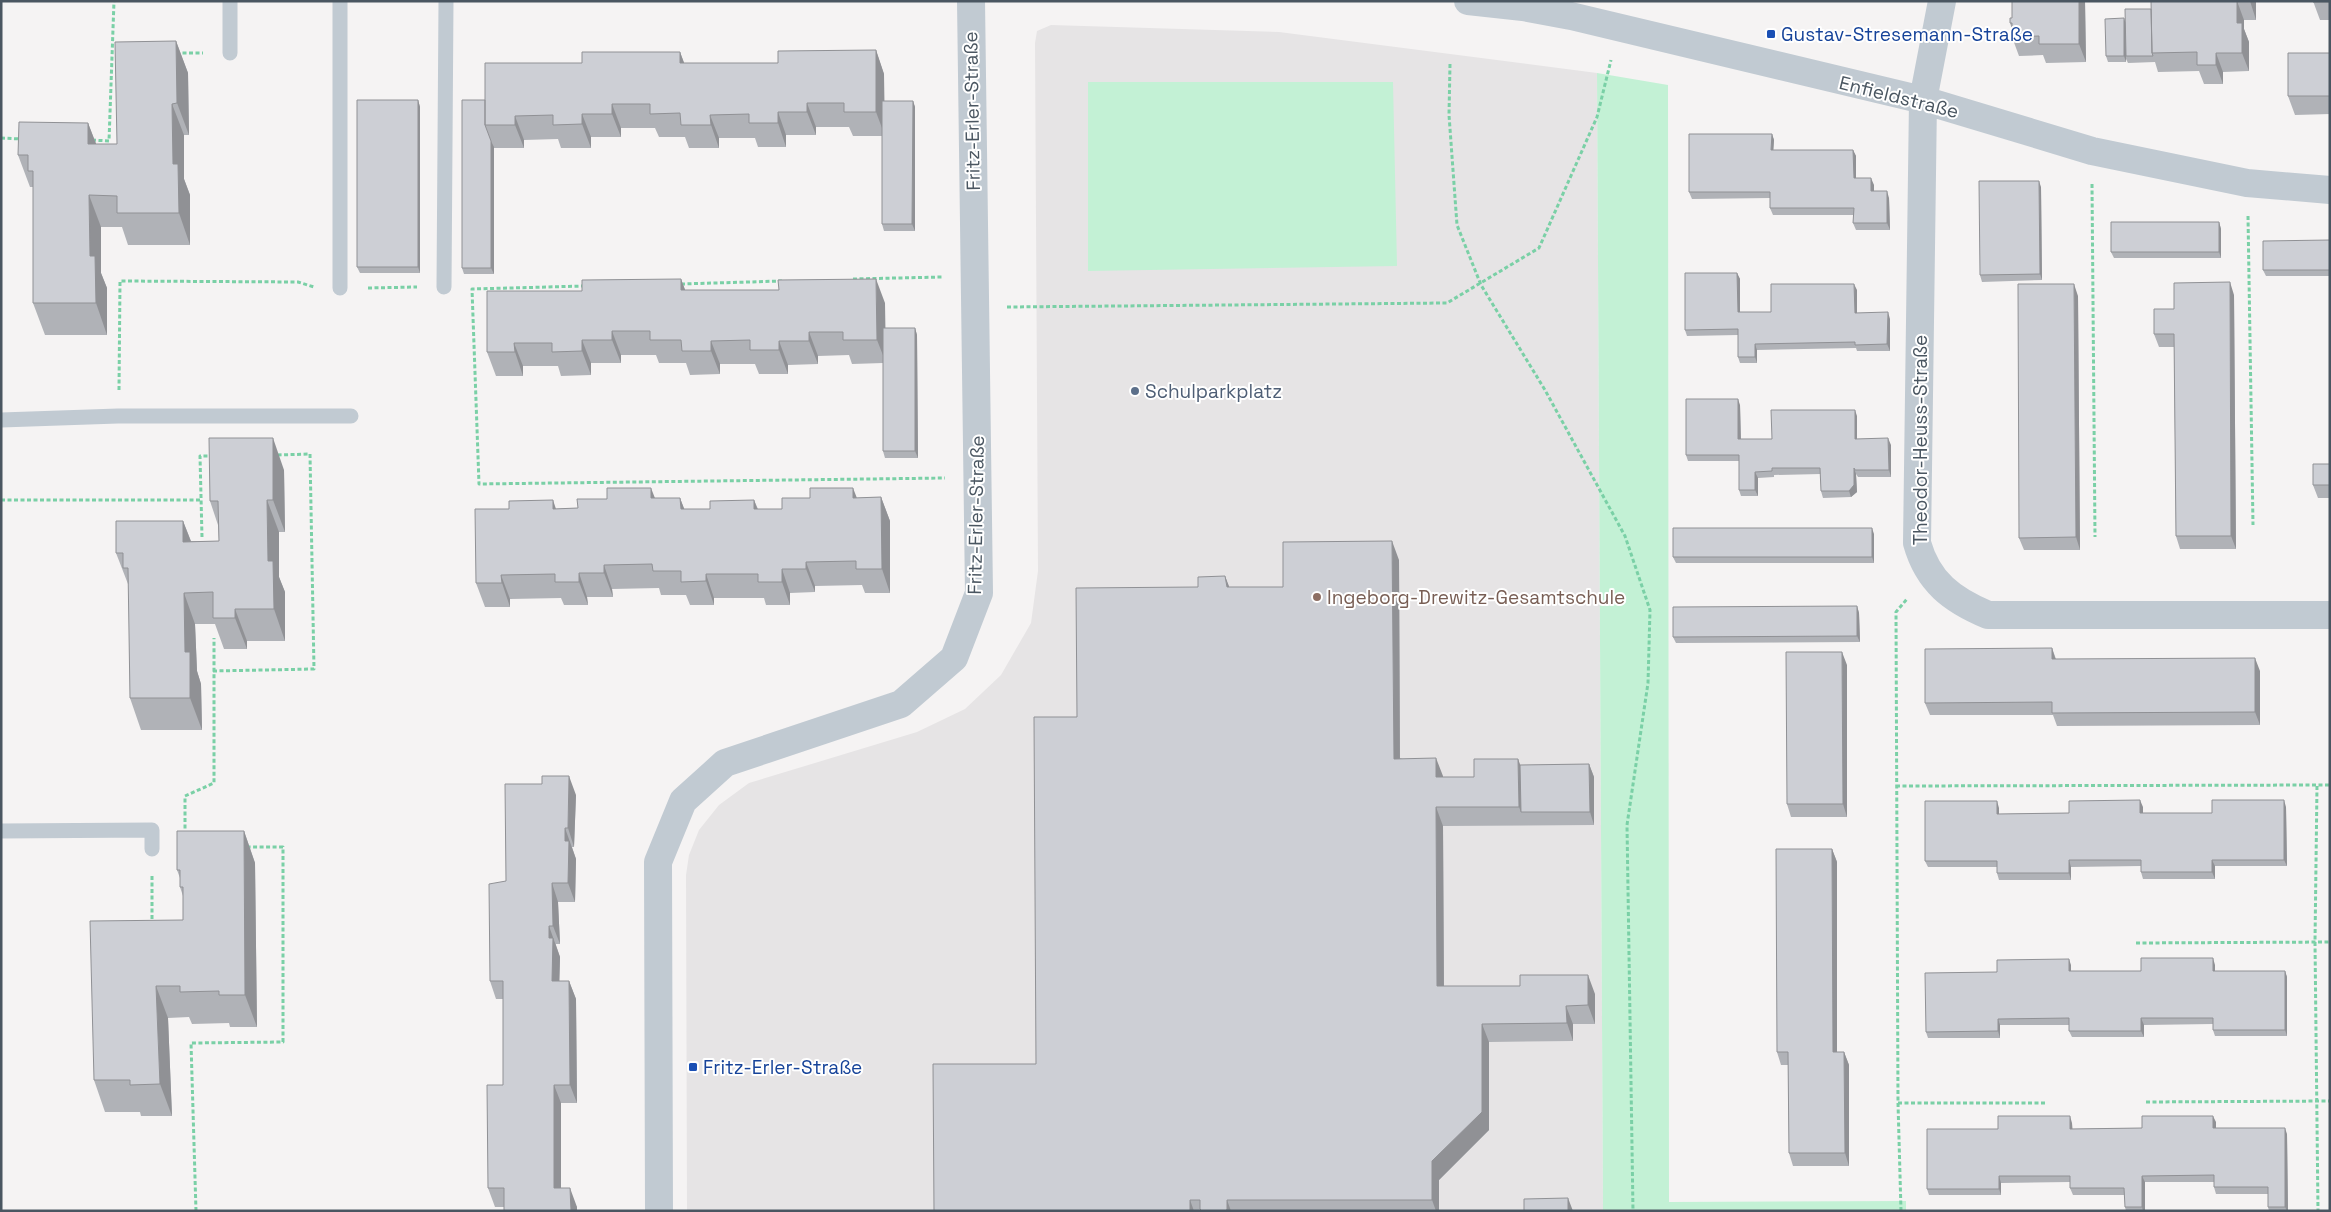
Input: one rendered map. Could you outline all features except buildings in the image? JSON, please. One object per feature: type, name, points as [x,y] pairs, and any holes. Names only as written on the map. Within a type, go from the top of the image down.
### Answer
[{"type":"street","name":"Fritz-Erler-Straße","points":[[659,1211],[658,862],[683,801],[725,763],[901,704],[954,658],[979,593],[971,1]]},
{"type":"street","name":"Enfieldstraße","points":[[1468,1],[1523,7],[1923,100],[2092,151],[2247,183],[2330,190]]},
{"type":"street","points":[[1923,100],[1942,1]]},
{"type":"street","name":"Theodor-Heuss-Straße","points":[[1923,100],[1918,543],[1922,559],[1929,574],[1952,596],[1968,607],[1988,615],[2330,615]]},
{"type":"lane","points":[[230,1],[230,53]]},
{"type":"lane","points":[[340,1],[340,288]]},
{"type":"lane","points":[[444,287],[446,1]]},
{"type":"lane","points":[[1,420],[118,416],[351,416]]},
{"type":"lane","points":[[1,831],[152,830],[152,849]]},
{"type":"path","points":[[89,140],[109,141],[114,1]]},
{"type":"path","points":[[975,308],[1447,303],[1481,285],[1539,248],[1596,117],[1618,28]]},
{"type":"path","points":[[170,54],[230,53]]},
{"type":"path","points":[[111,54],[121,54]]},
{"type":"path","points":[[1450,64],[1449,115],[1457,225],[1481,285],[1545,390],[1625,536],[1650,610],[1648,683],[1627,825],[1633,1211]]},
{"type":"path","points":[[1,138],[31,139]]},
{"type":"path","points":[[2092,151],[2095,537]]},
{"type":"path","points":[[2247,183],[2253,525]]},
{"type":"path","points":[[847,279],[975,276]]},
{"type":"path","points":[[118,416],[120,281],[298,282],[309,287],[340,288],[444,287],[472,289],[591,286]]},
{"type":"path","points":[[679,284],[788,281]]},
{"type":"path","points":[[472,289],[479,484],[978,478]]},
{"type":"path","points":[[214,671],[314,669],[310,454],[274,455]]},
{"type":"path","points":[[202,537],[200,456],[218,456]]},
{"type":"path","points":[[1,500],[201,500]]},
{"type":"path","points":[[1901,1211],[1898,1103],[1896,612],[1929,574]]},
{"type":"path","points":[[152,925],[152,849],[186,848],[185,796],[214,783],[214,638]]},
{"type":"path","points":[[1896,786],[2330,786]]},
{"type":"path","points":[[2317,786],[2315,942],[2318,1211]]},
{"type":"path","points":[[196,1211],[191,1043],[283,1042],[283,847],[244,847]]},
{"type":"path","points":[[2136,943],[2330,942]]},
{"type":"path","points":[[2146,1102],[2330,1101]]},
{"type":"path","points":[[1898,1103],[2047,1103]]},
{"type":"shaded area","name":"Ingeborg-Drewitz-Gesamtschule","points":[[1051,25],[1279,32],[1597,73],[1603,1211],[687,1211],[686,875],[689,855],[699,830],[719,805],[749,783],[917,732],[965,709],[1001,675],[1031,623],[1038,571],[1035,43],[1037,31]]},
{"type":"green space","points":[[1597,73],[1668,85],[1669,1202],[1906,1201],[1906,1211],[1603,1211]]},
{"type":"green space","points":[[1088,82],[1393,82],[1397,266],[1088,271]]},
{"type":"place","name":"Gustav-Stresemann-Straße","points":[[1771,34]]},
{"type":"place","name":"Schulparkplatz","points":[[1135,391]]},
{"type":"place","name":"Ingeborg-Drewitz-Gesamtschule","points":[[1317,597]]},
{"type":"place","name":"Fritz-Erler-Straße","points":[[693,1067]]}]
